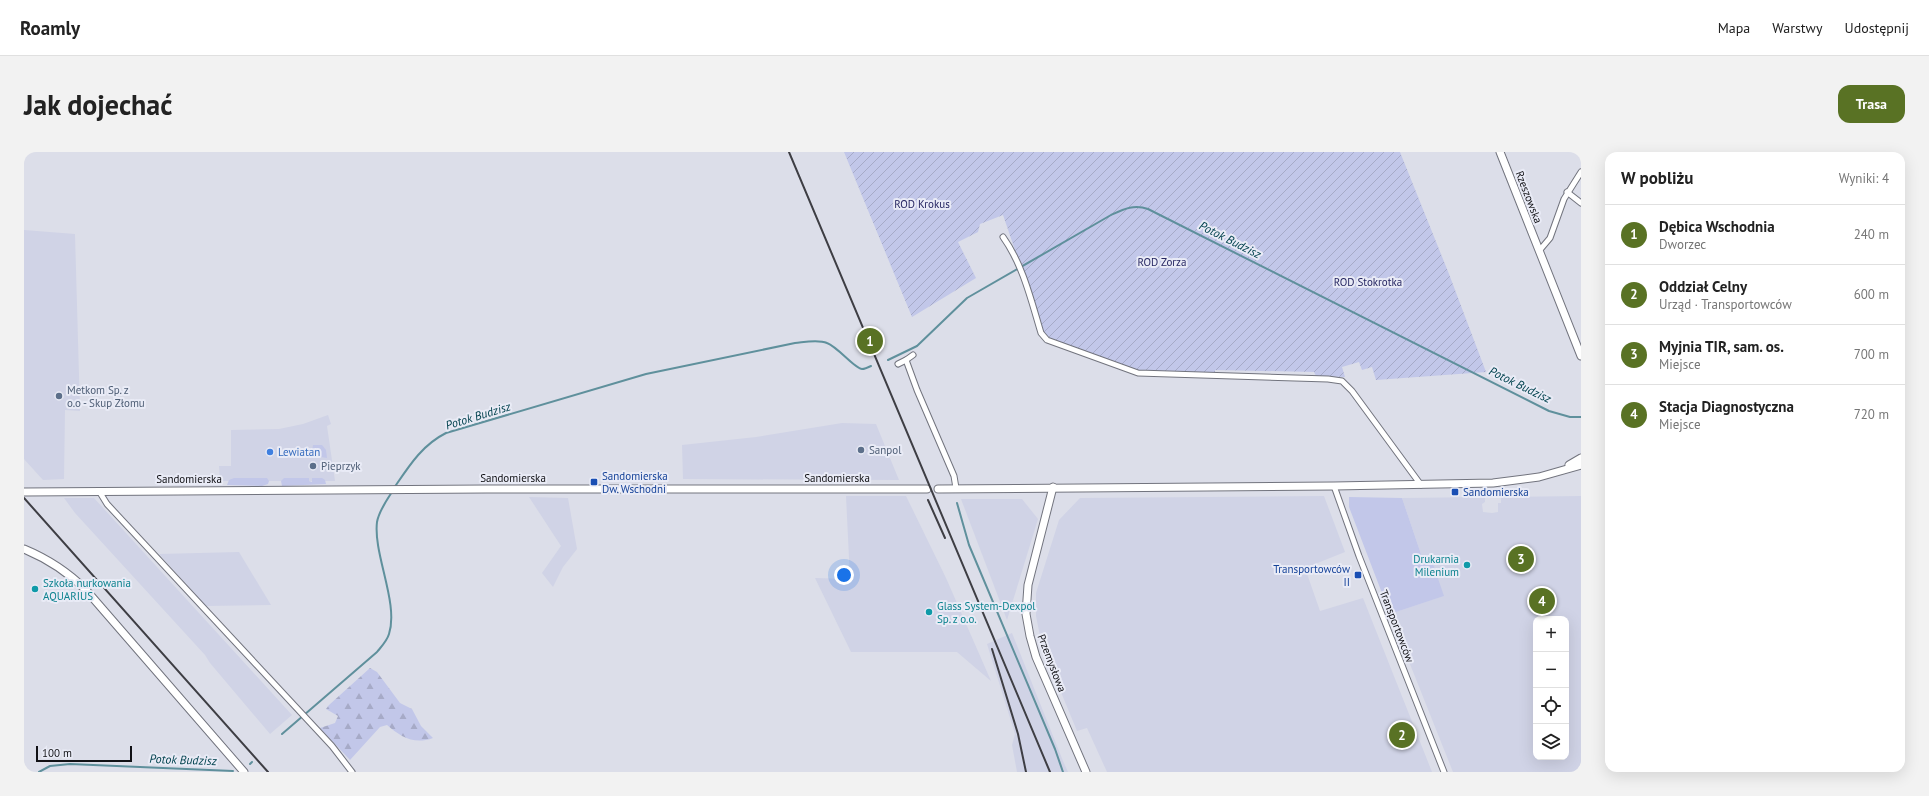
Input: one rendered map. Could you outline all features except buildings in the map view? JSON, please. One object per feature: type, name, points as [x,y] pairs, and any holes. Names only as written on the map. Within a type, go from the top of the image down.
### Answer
[{"type":"street","name":"Rzeszowska","points":[[1500,152],[1581,356]]},
{"type":"street","name":"Rzeszowska","points":[[1539,251],[1550,238],[1567,192],[1581,172]]},
{"type":"street","points":[[1567,192],[1581,203]]},
{"type":"street","points":[[1003,237],[1012,250],[1022,272],[1041,333],[1050,342],[1134,372],[1328,379],[1342,382],[1352,391],[1421,485]]},
{"type":"street","points":[[898,364],[913,355]]},
{"type":"street","points":[[906,360],[920,397],[954,476],[956,488]]},
{"type":"street","points":[[1560,470],[1581,458]]},
{"type":"street","points":[[938,489],[1334,486],[1493,483],[1539,477],[1581,465]]},
{"type":"street","points":[[1560,470],[1581,469]]},
{"type":"street","name":"Transportowców","points":[[1334,486],[1359,556],[1444,772]]},
{"type":"street","name":"Przemysłowa","points":[[1053,487],[1028,585],[1026,614],[1036,657],[1086,772]]},
{"type":"street","name":"Sandomierska","points":[[24,492],[386,489],[927,489]]},
{"type":"street","points":[[99,491],[107,504],[332,746],[352,772]]},
{"type":"street","points":[[24,549],[49,560],[60,567],[86,590],[244,772]]},
{"type":"shaded area","points":[[24,230],[75,234],[80,411],[65,410],[64,479],[43,480],[24,459]]},
{"type":"shaded area","points":[[328,415],[331,424],[327,426],[335,481],[220,481],[219,466],[231,466],[231,430],[279,429],[303,424]]},
{"type":"shaded area","points":[[842,423],[876,424],[899,480],[683,479],[682,445],[756,437]]},
{"type":"shaded area","name":"Glass System-Dexpol Sp. z o.o.","points":[[846,496],[906,496],[946,578],[991,681],[957,652],[851,652],[815,578],[850,579]]},
{"type":"shaded area","points":[[1324,496],[1345,552],[1305,568],[1320,611],[1363,598],[1432,772],[1107,772],[1087,728],[1077,731],[1042,646],[1036,616],[1036,593],[1059,520],[1080,498]]},
{"type":"shaded area","points":[[1581,496],[1581,772],[1453,772],[1390,614],[1443,596],[1431,558],[1423,560],[1402,498],[1485,497],[1485,502],[1482,504],[1483,512],[1492,513],[1498,512],[1498,503],[1501,503],[1501,497]]},
{"type":"shaded area","points":[[529,497],[568,498],[577,549],[563,567],[553,587],[542,573],[561,546]]},
{"type":"shaded area","points":[[64,498],[94,498],[292,715],[270,734],[210,663],[205,655],[75,513]]},
{"type":"shaded area","points":[[961,499],[1022,499],[1038,519],[1007,620]]},
{"type":"shaded area","points":[[239,552],[271,605],[206,606],[159,554]]},
{"type":"shaded area","points":[[1012,633],[1068,772],[1017,772],[1012,745],[1015,734],[987,644]]},
{"type":"green space","points":[[844,152],[1400,152],[1449,274],[1486,372],[1376,380],[1372,367],[1362,370],[1359,362],[1342,367],[1345,377],[1316,376],[1314,372],[1215,370],[1215,374],[1139,371],[1052,340],[1043,332],[1003,215],[980,224],[978,232],[958,242],[976,278],[912,317]]},
{"type":"green space","points":[[313,445],[322,445],[326,450],[327,458],[315,456],[312,452]]},
{"type":"green space","points":[[234,478],[267,478],[269,481],[268,484],[262,486],[227,485],[229,480]]},
{"type":"green space","points":[[284,478],[309,478],[309,481],[312,482],[312,478],[322,478],[325,480],[326,484],[282,486],[281,481]]},
{"type":"green space","points":[[1349,497],[1402,498],[1423,560],[1431,558],[1444,596],[1390,614],[1349,507]]},
{"type":"green space","points":[[370,668],[377,672],[400,703],[412,709],[421,726],[433,738],[420,741],[408,739],[387,725],[380,727],[350,760],[320,728],[335,723],[338,716],[326,709]]},
{"type":"waterway","name":"Potok Budzisz","points":[[888,360],[917,346],[967,298],[1111,215],[1125,209],[1138,207],[1148,209],[1549,411],[1570,417],[1581,417]]},
{"type":"waterway","name":"Potok Budzisz","points":[[394,488],[423,450],[437,438],[446,433],[646,374],[811,341],[820,341],[831,345],[859,368],[863,369],[871,366]]},
{"type":"waterway","name":"Potok Budzisz","points":[[282,734],[377,652],[388,637],[391,622],[391,608],[379,549],[377,522],[381,510],[392,492]]},
{"type":"waterway","points":[[957,503],[969,545],[1055,749],[1063,772]]},
{"type":"waterway","name":"Potok Budzisz","points":[[39,772],[50,766],[70,764],[233,771]]},
{"type":"railway","points":[[789,152],[1050,772]]},
{"type":"railway","points":[[24,498],[268,772]]},
{"type":"railway","points":[[928,500],[945,538]]},
{"type":"railway","points":[[992,649],[1018,734],[1026,772]]},
{"type":"place","name":"Dębica Wschodnia","points":[[870,341]]},
{"type":"place","name":"Metkom Sp. z o.o - Skup Złomu","points":[[59,396]]},
{"type":"place","name":"Sanpol","points":[[861,450]]},
{"type":"place","name":"Lewiatan","points":[[270,452]]},
{"type":"place","name":"Pieprzyk","points":[[313,466]]},
{"type":"place","name":"Sandomierska Dw. Wschodni","points":[[594,482]]},
{"type":"place","name":"Sandomierska","points":[[1455,492]]},
{"type":"place","name":"Myjnia TIR, sam. os.","points":[[1521,559]]},
{"type":"place","name":"Drukarnia Milenium","points":[[1467,565]]},
{"type":"place","name":"Transportowców II","points":[[1358,575]]},
{"type":"place","name":"Szkoła nurkowania AQUARIUS","points":[[35,589]]},
{"type":"place","name":"Stacja Diagnostyczna","points":[[1542,601]]},
{"type":"place","name":"Glass System-Dexpol Sp. z o.o.","points":[[929,612]]},
{"type":"place","name":"Oddział Celny","points":[[1402,735]]},
{"type":"park label","name":"ROD Krokus","points":[[922,204]]},
{"type":"park label","name":"ROD Zorza","points":[[1162,262]]},
{"type":"park label","name":"ROD Stokrotka","points":[[1368,282]]}]
